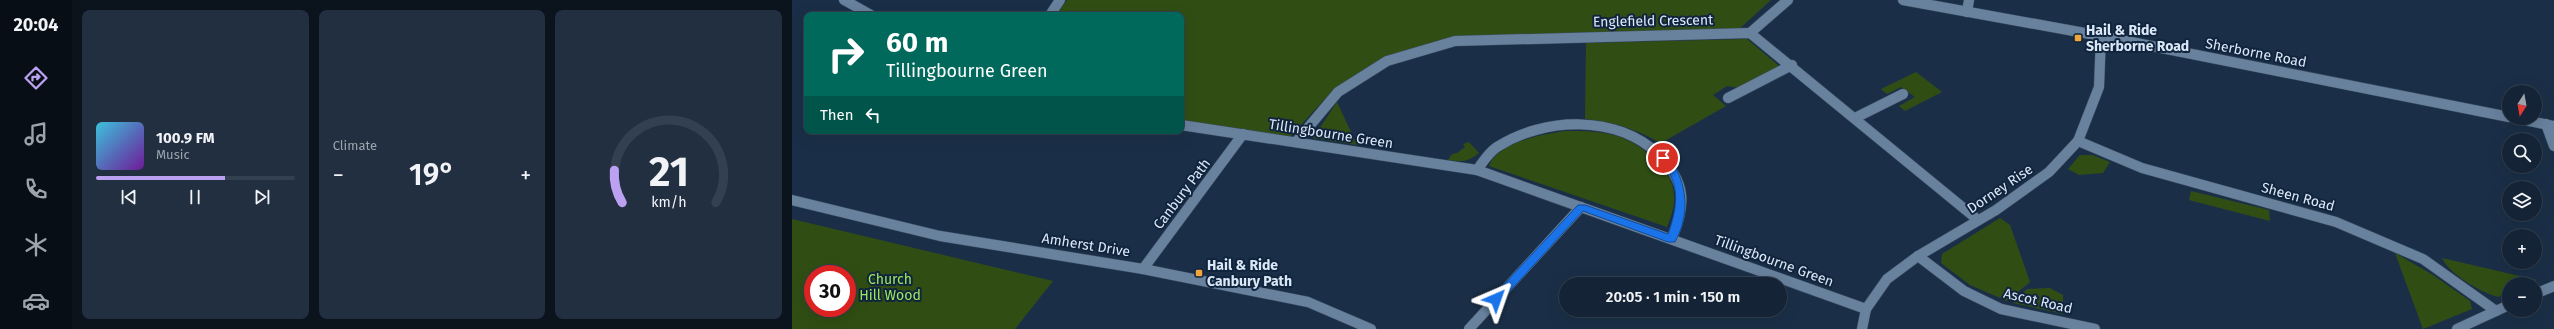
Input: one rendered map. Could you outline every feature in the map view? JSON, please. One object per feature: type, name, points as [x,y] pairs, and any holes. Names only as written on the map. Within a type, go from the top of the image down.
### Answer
[{"type":"street","points":[[844,0],[866,12]]},
{"type":"street","points":[[1052,12],[1060,0]]},
{"type":"street","points":[[1788,0],[1750,33],[1792,65],[1978,220]]},
{"type":"street","name":"Sherborne Road","points":[[1903,0],[2101,36],[2502,116]]},
{"type":"street","points":[[1967,12],[1969,0]]},
{"type":"street","name":"Englefield Crescent","points":[[1296,142],[1338,92],[1344,88],[1387,61],[1455,41],[1750,33]]},
{"type":"street","name":"Dorney Rise","points":[[1862,329],[1866,309],[1886,279],[1918,256],[1978,220],[2049,172],[2078,141],[2099,87],[2101,36]]},
{"type":"street","points":[[1728,98],[1792,65]]},
{"type":"street","points":[[1855,118],[1903,94]]},
{"type":"street","points":[[1477,170],[1497,148],[1536,131],[1582,124],[1622,132],[1655,150],[1670,166],[1680,189],[1680,213],[1672,239]]},
{"type":"street","name":"Tillingbourne Green","points":[[1184,125],[1477,170],[1866,309]]},
{"type":"street","points":[[2550,125],[2554,146]]},
{"type":"street","name":"Canbury Path","points":[[1143,269],[1243,134]]},
{"type":"street","name":"Sheen Road","points":[[2078,141],[2142,168],[2336,222],[2424,260],[2496,311]]},
{"type":"street","name":"Amherst Drive","points":[[792,200],[940,236],[1143,269],[1308,302],[1371,329]]},
{"type":"street","points":[[1469,329],[1581,207]]},
{"type":"street","name":"Ascot Road","points":[[1918,256],[1964,291],[2001,309],[2095,329]]},
{"type":"street","points":[[2542,291],[2554,286]]},
{"type":"street","points":[[2457,329],[2502,308]]},
{"type":"green space","points":[[1067,0],[1771,0],[1738,30],[1449,39],[1333,90],[1289,138],[1184,121],[1184,12],[1058,12]]},
{"type":"green space","points":[[1747,39],[1779,66],[1740,88],[1727,86],[1713,95],[1726,106],[1661,143],[1624,127],[1606,122],[1585,119],[1586,43]]},
{"type":"green space","points":[[1916,72],[1942,92],[1905,111],[1899,106],[1915,97],[1901,87],[1887,94],[1881,89]]},
{"type":"green space","points":[[1337,102],[1357,145],[1313,138]]},
{"type":"green space","points":[[1566,131],[1600,132],[1614,135],[1638,146],[1655,159],[1668,176],[1674,195],[1674,203],[1667,227],[1489,166],[1501,151],[1511,145],[1534,137]]},
{"type":"green space","points":[[1469,142],[1479,153],[1465,161],[1448,160],[1452,154],[1457,153],[1465,147],[1463,144]]},
{"type":"green space","points":[[2080,155],[2092,155],[2110,162],[2103,173],[2079,175],[2068,169]]},
{"type":"green space","points":[[2191,191],[2269,210],[2270,221],[2189,200]]},
{"type":"green space","points":[[2000,218],[2010,225],[2030,282],[2007,301],[1970,285],[1941,263],[1942,254]]},
{"type":"green space","name":"Church Hill Wood","points":[[792,219],[1053,281],[1015,329],[792,329]]},
{"type":"green space","points":[[2395,253],[2433,275],[2470,301],[2472,309],[2423,329]]},
{"type":"green space","points":[[2442,258],[2524,277],[2502,277],[2502,295],[2498,297],[2491,295],[2467,282],[2451,270]]},
{"type":"green space","points":[[2050,288],[2063,295],[2063,314],[2013,303],[2027,289]]},
{"type":"place","name":"Hail & Ride Sherborne Road","points":[[2078,38]]},
{"type":"place","name":"Hail & Ride Canbury Path","points":[[1199,273]]},
{"type":"route","points":[[1496,299],[1581,207],[1672,239],[1680,213],[1680,189],[1670,166],[1663,158]]}]
